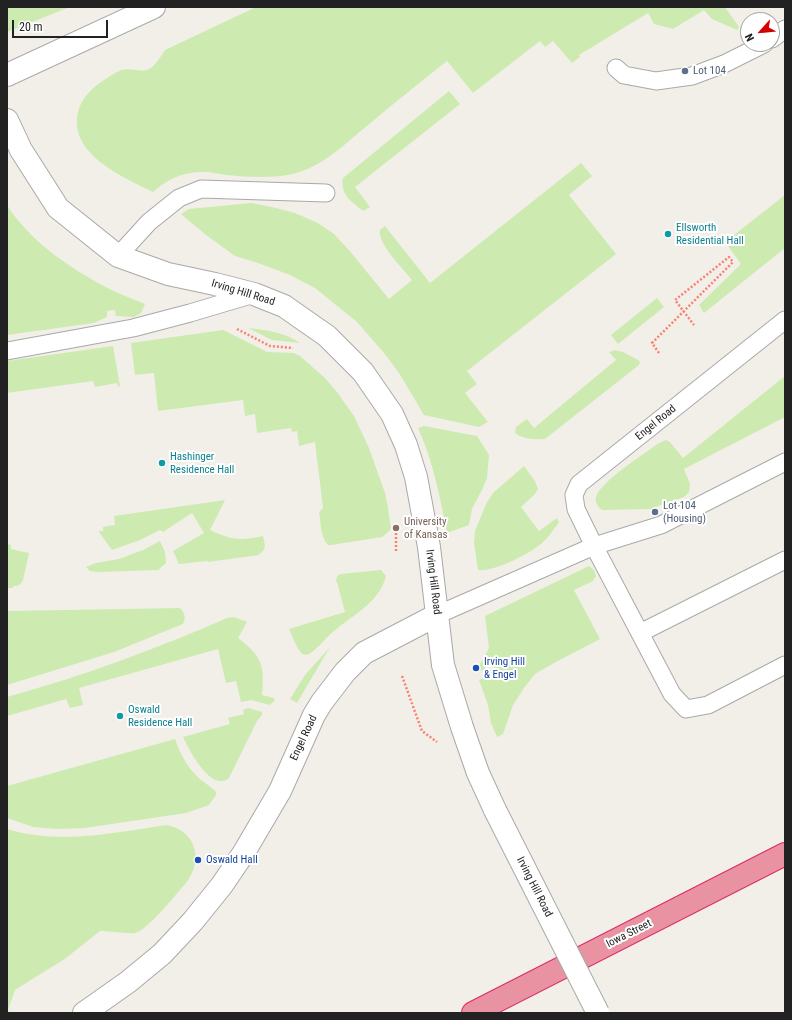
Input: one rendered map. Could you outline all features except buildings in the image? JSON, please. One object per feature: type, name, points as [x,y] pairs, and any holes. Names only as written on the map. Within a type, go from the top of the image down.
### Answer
[{"type":"highway","name":"Iowa Street","points":[[473,1013],[785,854]]},
{"type":"street","points":[[7,75],[154,7]]},
{"type":"street","name":"Irving Hill Road","points":[[7,120],[21,150],[58,208],[118,256],[168,274],[254,294],[284,306],[327,336],[363,372],[392,414],[406,445],[416,477],[428,547],[443,665],[476,766],[495,810],[598,1013]]},
{"type":"street","name":"Engel Road","points":[[84,1013],[128,982],[162,954],[193,922],[222,885],[243,854],[280,791],[318,708],[351,665],[364,653],[437,615]]},
{"type":"lane","points":[[616,68],[624,75],[656,81],[692,76],[724,64],[748,52]]},
{"type":"lane","points":[[118,256],[149,222],[179,198],[201,189],[326,193]]},
{"type":"lane","points":[[7,351],[133,328],[254,294]]},
{"type":"lane","name":"Engel Road","points":[[785,320],[579,484],[574,495],[576,509],[594,546],[672,694],[686,709],[708,705],[785,665]]},
{"type":"lane","points":[[594,546],[661,525],[785,462]]},
{"type":"lane","name":"Engel Road","points":[[437,615],[594,546]]},
{"type":"lane","points":[[640,633],[785,560]]},
{"type":"path","points":[[659,353],[652,343],[683,312],[732,262],[729,258],[675,300],[683,312],[694,325]]},
{"type":"path","points":[[237,329],[270,346],[299,348]]},
{"type":"path","points":[[396,529],[396,552]]},
{"type":"green space","points":[[7,7],[70,7],[7,32]]},
{"type":"green space","points":[[256,7],[725,7],[739,27],[737,30],[712,19],[704,10],[673,29],[654,24],[648,13],[579,55],[580,57],[572,63],[553,41],[545,47],[540,41],[473,93],[447,61],[325,160],[306,170],[288,175],[252,177],[208,172],[190,173],[183,174],[164,183],[153,192],[113,171],[89,152],[81,140],[77,127],[80,105],[93,88],[121,70],[150,69],[165,50]]},
{"type":"green space","points":[[449,91],[460,104],[355,187],[370,207],[363,211],[347,197],[343,189],[343,178]]},
{"type":"green space","points":[[581,163],[592,176],[569,195],[616,254],[467,371],[477,384],[465,393],[488,422],[479,427],[424,415],[399,373],[357,322],[315,288],[290,275],[235,256],[206,235],[181,214],[189,209],[251,203],[295,213],[318,223],[334,234],[389,299],[412,280],[392,256],[383,242],[380,235],[380,230],[385,226],[430,283]]},
{"type":"green space","points":[[785,195],[785,248],[704,313],[699,305],[741,264],[725,242]]},
{"type":"green space","points":[[7,205],[26,230],[62,261],[107,288],[145,304],[141,313],[134,317],[116,316],[115,310],[107,311],[107,317],[94,323],[7,335]]},
{"type":"green space","points":[[657,298],[664,307],[618,344],[611,335]]},
{"type":"green space","points":[[248,328],[282,334],[300,343],[272,340]]},
{"type":"green space","points":[[223,330],[267,352],[293,353],[300,356],[325,378],[337,392],[354,416],[369,448],[385,493],[391,529],[386,534],[382,537],[328,545],[322,534],[319,512],[323,508],[315,442],[299,446],[297,431],[292,432],[291,428],[257,433],[255,414],[245,416],[243,400],[158,411],[154,373],[135,375],[131,343]]},
{"type":"green space","points":[[113,346],[120,386],[118,387],[117,383],[95,387],[93,381],[7,393],[7,361]]},
{"type":"green space","points":[[615,350],[623,352],[638,360],[640,362],[639,365],[545,439],[529,439],[521,437],[515,433],[516,427],[527,419],[534,428],[616,360],[609,352]]},
{"type":"green space","points":[[785,376],[785,417],[684,469],[690,484],[689,492],[684,497],[650,509],[602,510],[598,506],[596,503],[596,497],[599,491],[624,468],[659,443],[666,440],[670,442],[683,458]]},
{"type":"green space","points":[[424,426],[477,436],[489,455],[487,478],[472,509],[469,525],[447,533],[432,466],[418,428]]},
{"type":"green space","points":[[524,466],[535,481],[538,489],[535,494],[521,507],[539,531],[557,518],[559,522],[544,542],[528,553],[511,562],[485,570],[478,570],[474,543],[475,531],[486,504],[493,493]]},
{"type":"green space","points":[[225,500],[210,530],[236,539],[248,539],[263,536],[265,544],[264,549],[259,555],[208,562],[179,564],[173,551],[204,533],[192,513],[163,532],[160,530],[140,540],[112,550],[99,532],[103,531],[103,527],[115,525],[114,516]]},
{"type":"green space","points":[[160,541],[165,552],[166,563],[158,570],[97,572],[90,571],[86,567],[96,563],[119,559],[143,550]]},
{"type":"green space","points":[[7,544],[11,545],[11,549],[29,553],[23,580],[19,585],[13,586],[13,588],[7,588]]},
{"type":"green space","points":[[589,566],[594,570],[596,576],[593,581],[574,590],[600,639],[535,674],[513,705],[503,734],[497,737],[491,723],[488,705],[479,680],[495,674],[492,660],[484,663],[486,669],[476,672],[489,648],[485,616]]},
{"type":"green space","points":[[381,570],[386,576],[378,594],[372,601],[331,634],[313,651],[306,655],[302,654],[297,647],[289,629],[345,612],[336,582],[337,576],[341,574]]},
{"type":"green space","points":[[180,608],[184,615],[183,624],[114,652],[7,685],[7,611]]},
{"type":"green space","points":[[234,617],[247,622],[238,638],[252,650],[260,662],[263,676],[262,695],[274,698],[275,700],[270,705],[251,700],[241,702],[236,681],[226,683],[218,649],[79,688],[83,705],[70,708],[66,699],[7,716],[7,697],[119,661],[227,618]]},
{"type":"green space","points":[[330,647],[297,703],[290,699],[305,675]]},
{"type":"green space","points":[[248,708],[262,712],[262,715],[257,721],[229,778],[222,781],[215,780],[208,775],[195,760],[183,737],[230,724],[228,718],[244,714],[243,710]]},
{"type":"green space","points":[[175,739],[181,754],[189,767],[198,777],[216,792],[216,795],[209,805],[186,813],[85,828],[58,829],[33,827],[7,818],[7,786]]},
{"type":"green space","points":[[166,825],[176,828],[184,833],[190,839],[194,847],[195,865],[192,874],[186,883],[141,930],[135,933],[100,931],[66,958],[15,990],[7,1013],[7,829],[27,834],[67,837],[106,834]]},
{"type":"place","name":"Lot 104","points":[[685,71]]},
{"type":"place","name":"Ellsworth Residential Hall","points":[[668,234]]},
{"type":"place","name":"Hashinger Residence Hall","points":[[162,463]]},
{"type":"place","name":"Lot 104 (Housing)","points":[[655,512]]},
{"type":"place","name":"University of Kansas","points":[[396,528]]},
{"type":"place","name":"Irving Hill & Engel","points":[[476,668]]},
{"type":"place","name":"Oswald Residence Hall","points":[[120,716]]},
{"type":"place","name":"Oswald Hall","points":[[198,860]]}]
